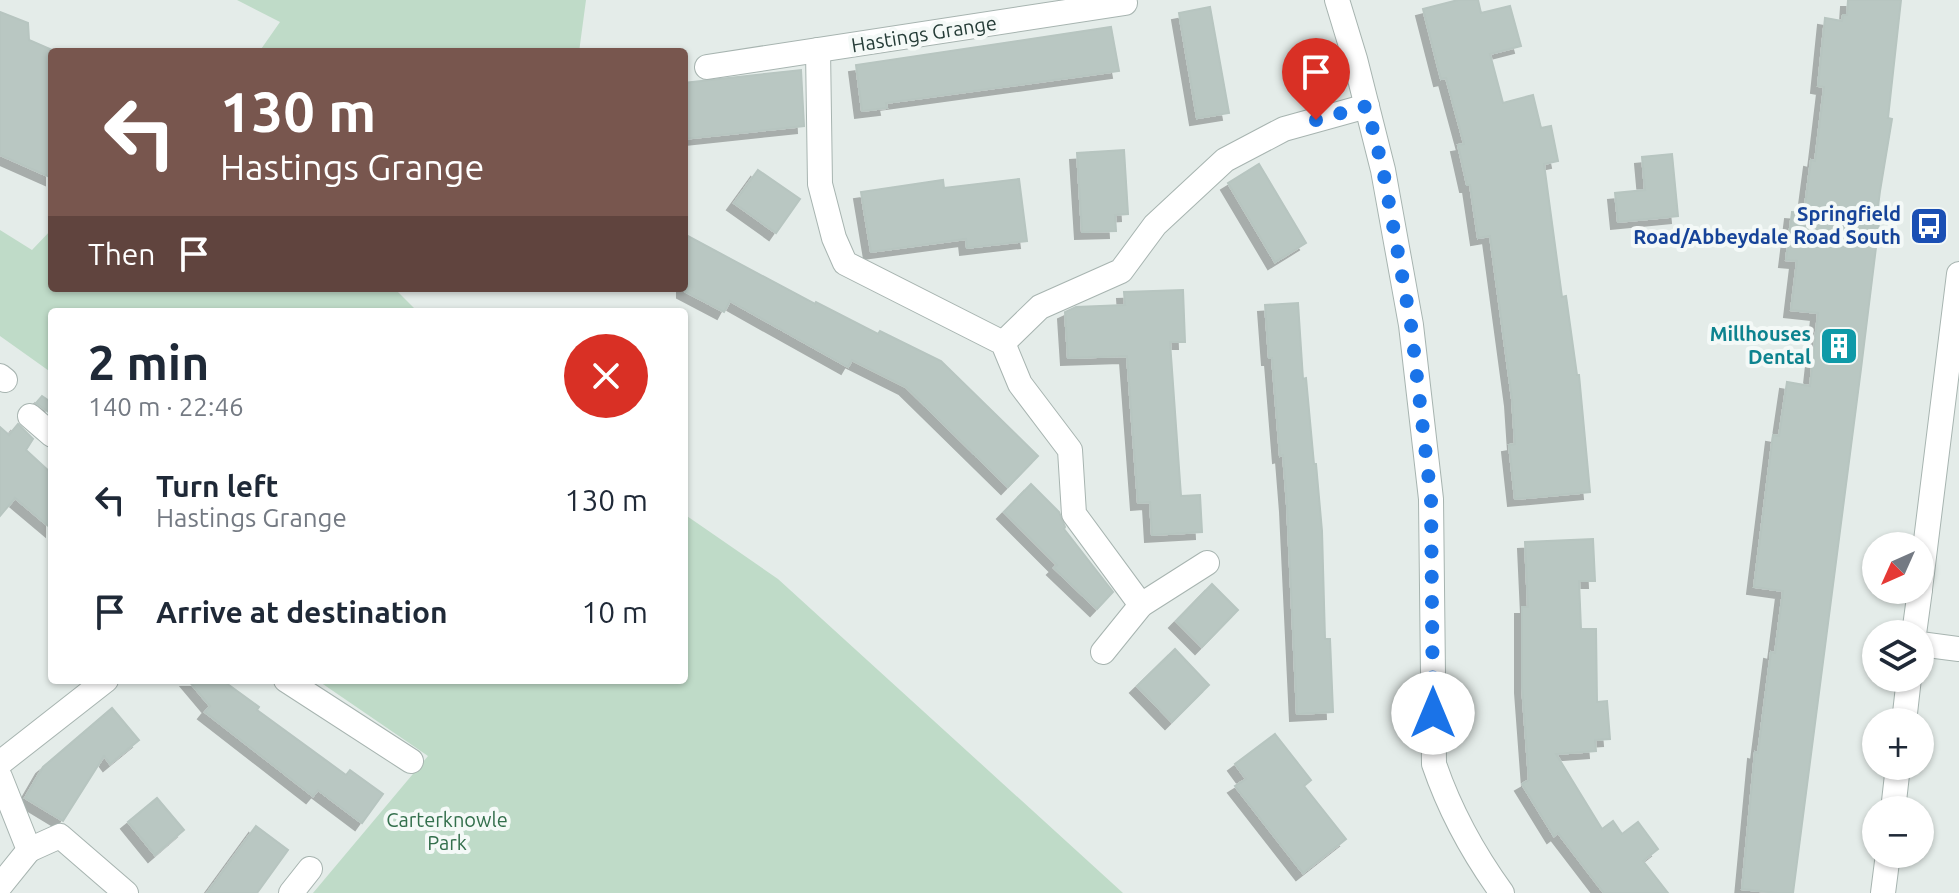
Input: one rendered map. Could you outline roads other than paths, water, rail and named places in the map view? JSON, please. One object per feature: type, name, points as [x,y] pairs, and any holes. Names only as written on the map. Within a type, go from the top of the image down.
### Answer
[{"type":"street","points":[[1337,0],[1383,170],[1411,325],[1431,499],[1434,764],[1446,800],[1478,860],[1502,893]]},
{"type":"street","name":"Hastings Grange","points":[[707,67],[1125,3]]},
{"type":"street","points":[[818,50],[820,184],[834,238],[845,263],[1003,343],[1020,384],[1070,450],[1074,514],[1141,605]]},
{"type":"street","points":[[1003,343],[1040,307],[1121,271],[1155,225],[1225,160],[1284,129],[1367,106]]},
{"type":"street","points":[[1927,532],[1959,274]]},
{"type":"street","points":[[30,416],[48,432]]},
{"type":"street","points":[[1103,652],[1141,605],[1207,563]]},
{"type":"street","points":[[1934,646],[1959,649]]},
{"type":"street","points":[[0,763],[101,684]]},
{"type":"street","points":[[292,684],[411,761]]},
{"type":"street","points":[[0,777],[29,850]]},
{"type":"street","points":[[0,886],[29,850],[60,836],[126,893]]},
{"type":"street","points":[[1883,893],[1886,868]]},
{"type":"street","points":[[291,893],[310,869]]},
{"type":"place","name":"Springfield Road/Abbeydale Road South","points":[[1929,226]]},
{"type":"place","name":"Millhouses Dental","points":[[1839,346]]},
{"type":"park label","name":"Carterknowle Park","points":[[447,832]]}]
